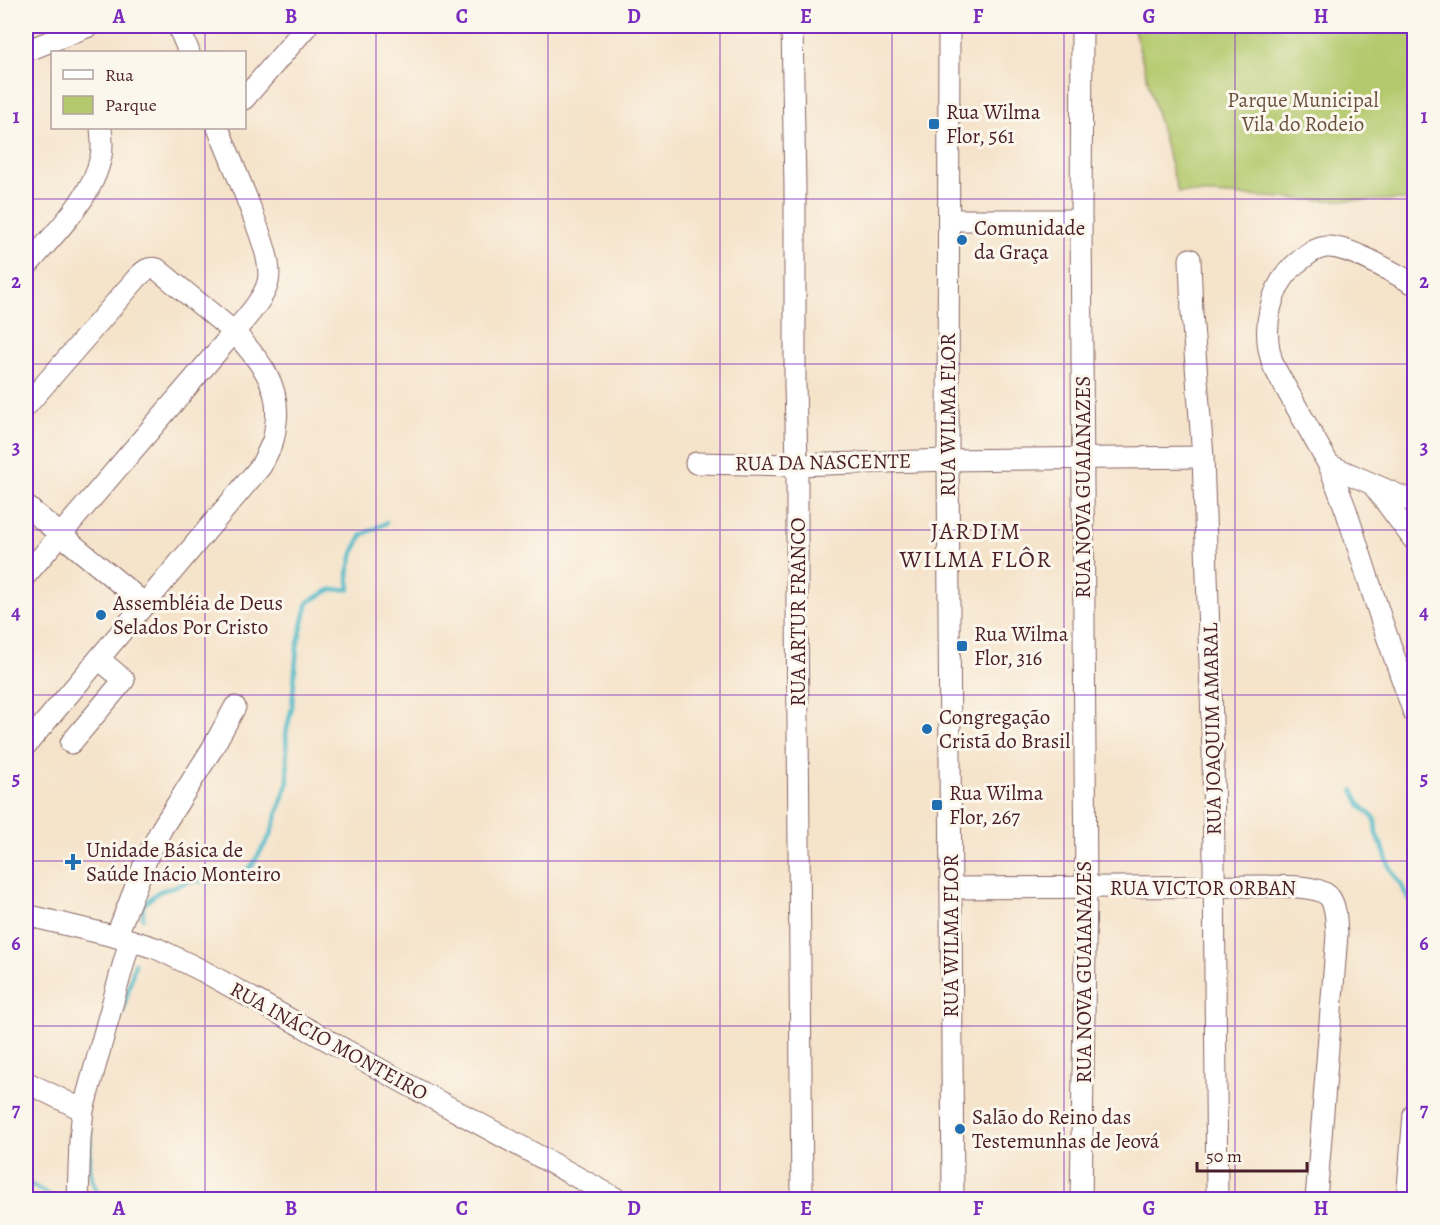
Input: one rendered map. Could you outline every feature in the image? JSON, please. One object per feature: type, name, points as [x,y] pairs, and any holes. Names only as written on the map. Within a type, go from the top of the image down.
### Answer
[{"type":"street","points":[[26,51],[70,37],[89,26]]},
{"type":"street","points":[[178,26],[189,51]]},
{"type":"street","points":[[246,97],[306,26]]},
{"type":"street","name":"RUA ARTUR FRANCO","points":[[792,26],[802,1200]]},
{"type":"street","name":"RUA WILMA FLOR","points":[[949,26],[948,460],[953,1200]]},
{"type":"street","name":"RUA NOVA GUAIANAZES","points":[[1081,1200],[1086,888],[1082,458],[1082,26]]},
{"type":"street","points":[[26,267],[83,200],[95,178],[102,154],[101,129]]},
{"type":"street","points":[[26,575],[234,332],[265,290],[268,273],[265,251],[220,129]]},
{"type":"street","points":[[949,220],[1081,220]]},
{"type":"street","points":[[1414,284],[1360,256],[1339,248],[1317,249],[1298,261],[1278,287],[1271,302],[1268,331],[1268,352],[1278,375],[1329,465],[1414,712]]},
{"type":"street","name":"RUA JOAQUIM AMARAL","points":[[1191,259],[1192,314],[1203,457],[1213,752],[1217,1200]]},
{"type":"street","points":[[26,406],[137,278],[149,268],[157,269],[234,332],[263,368],[274,387],[278,410],[274,439],[261,466],[26,745]]},
{"type":"street","name":"RUA DA NASCENTE","points":[[696,463],[797,465],[948,460],[1203,457]]},
{"type":"street","points":[[1329,465],[1414,502]]},
{"type":"street","points":[[1373,484],[1414,540]]},
{"type":"street","points":[[26,506],[145,604]]},
{"type":"street","points":[[71,743],[124,680],[99,659]]},
{"type":"street","points":[[78,1200],[83,1110],[123,938],[148,855],[235,707]]},
{"type":"street","name":"RUA VICTOR ORBAN","points":[[951,888],[1215,886],[1287,887],[1325,893],[1336,913],[1337,935],[1316,1200]]},
{"type":"street","name":"RUA INÁCIO MONTEIRO","points":[[26,915],[123,938],[158,949],[203,971],[619,1200]]},
{"type":"street","points":[[26,1082],[83,1110]]},
{"type":"street","points":[[1407,1200],[1414,1114]]},
{"type":"green space","name":"Parque Municipal Vila do Rodeio","points":[[1133,26],[1414,26],[1414,200],[1314,200],[1178,192]]},
{"type":"waterway","points":[[143,918],[143,905],[158,892],[190,881],[224,881],[251,867],[271,834],[288,781],[286,733],[292,707],[297,647],[308,602],[330,590],[350,589],[348,574],[353,553],[362,535],[386,523]]},
{"type":"waterway","points":[[1353,790],[1361,806],[1375,819],[1376,834],[1390,868],[1414,905]]},
{"type":"waterway","points":[[118,1021],[124,1007],[135,963]]},
{"type":"waterway","points":[[91,1131],[91,1176],[98,1193],[104,1200]]},
{"type":"waterway","points":[[26,1182],[58,1200]]},
{"type":"place","name":"Rua Wilma Flor, 561","points":[[934,124]]},
{"type":"place","name":"Comunidade da Graça","points":[[962,240]]},
{"type":"place","name":"Assembléia de Deus Selados Por Cristo","points":[[101,615]]},
{"type":"place","name":"Rua Wilma Flor, 316","points":[[962,646]]},
{"type":"place","name":"Congregação Cristã do Brasil","points":[[927,729]]},
{"type":"place","name":"Rua Wilma Flor, 267","points":[[937,805]]},
{"type":"place","name":"Unidade Básica de Saúde Inácio Monteiro","points":[[73,862]]},
{"type":"place","name":"Salão do Reino das Testemunhas de Jeová","points":[[960,1129]]},
{"type":"district","name":"JARDIM WILMA FLÔR","points":[[976,545]]}]
